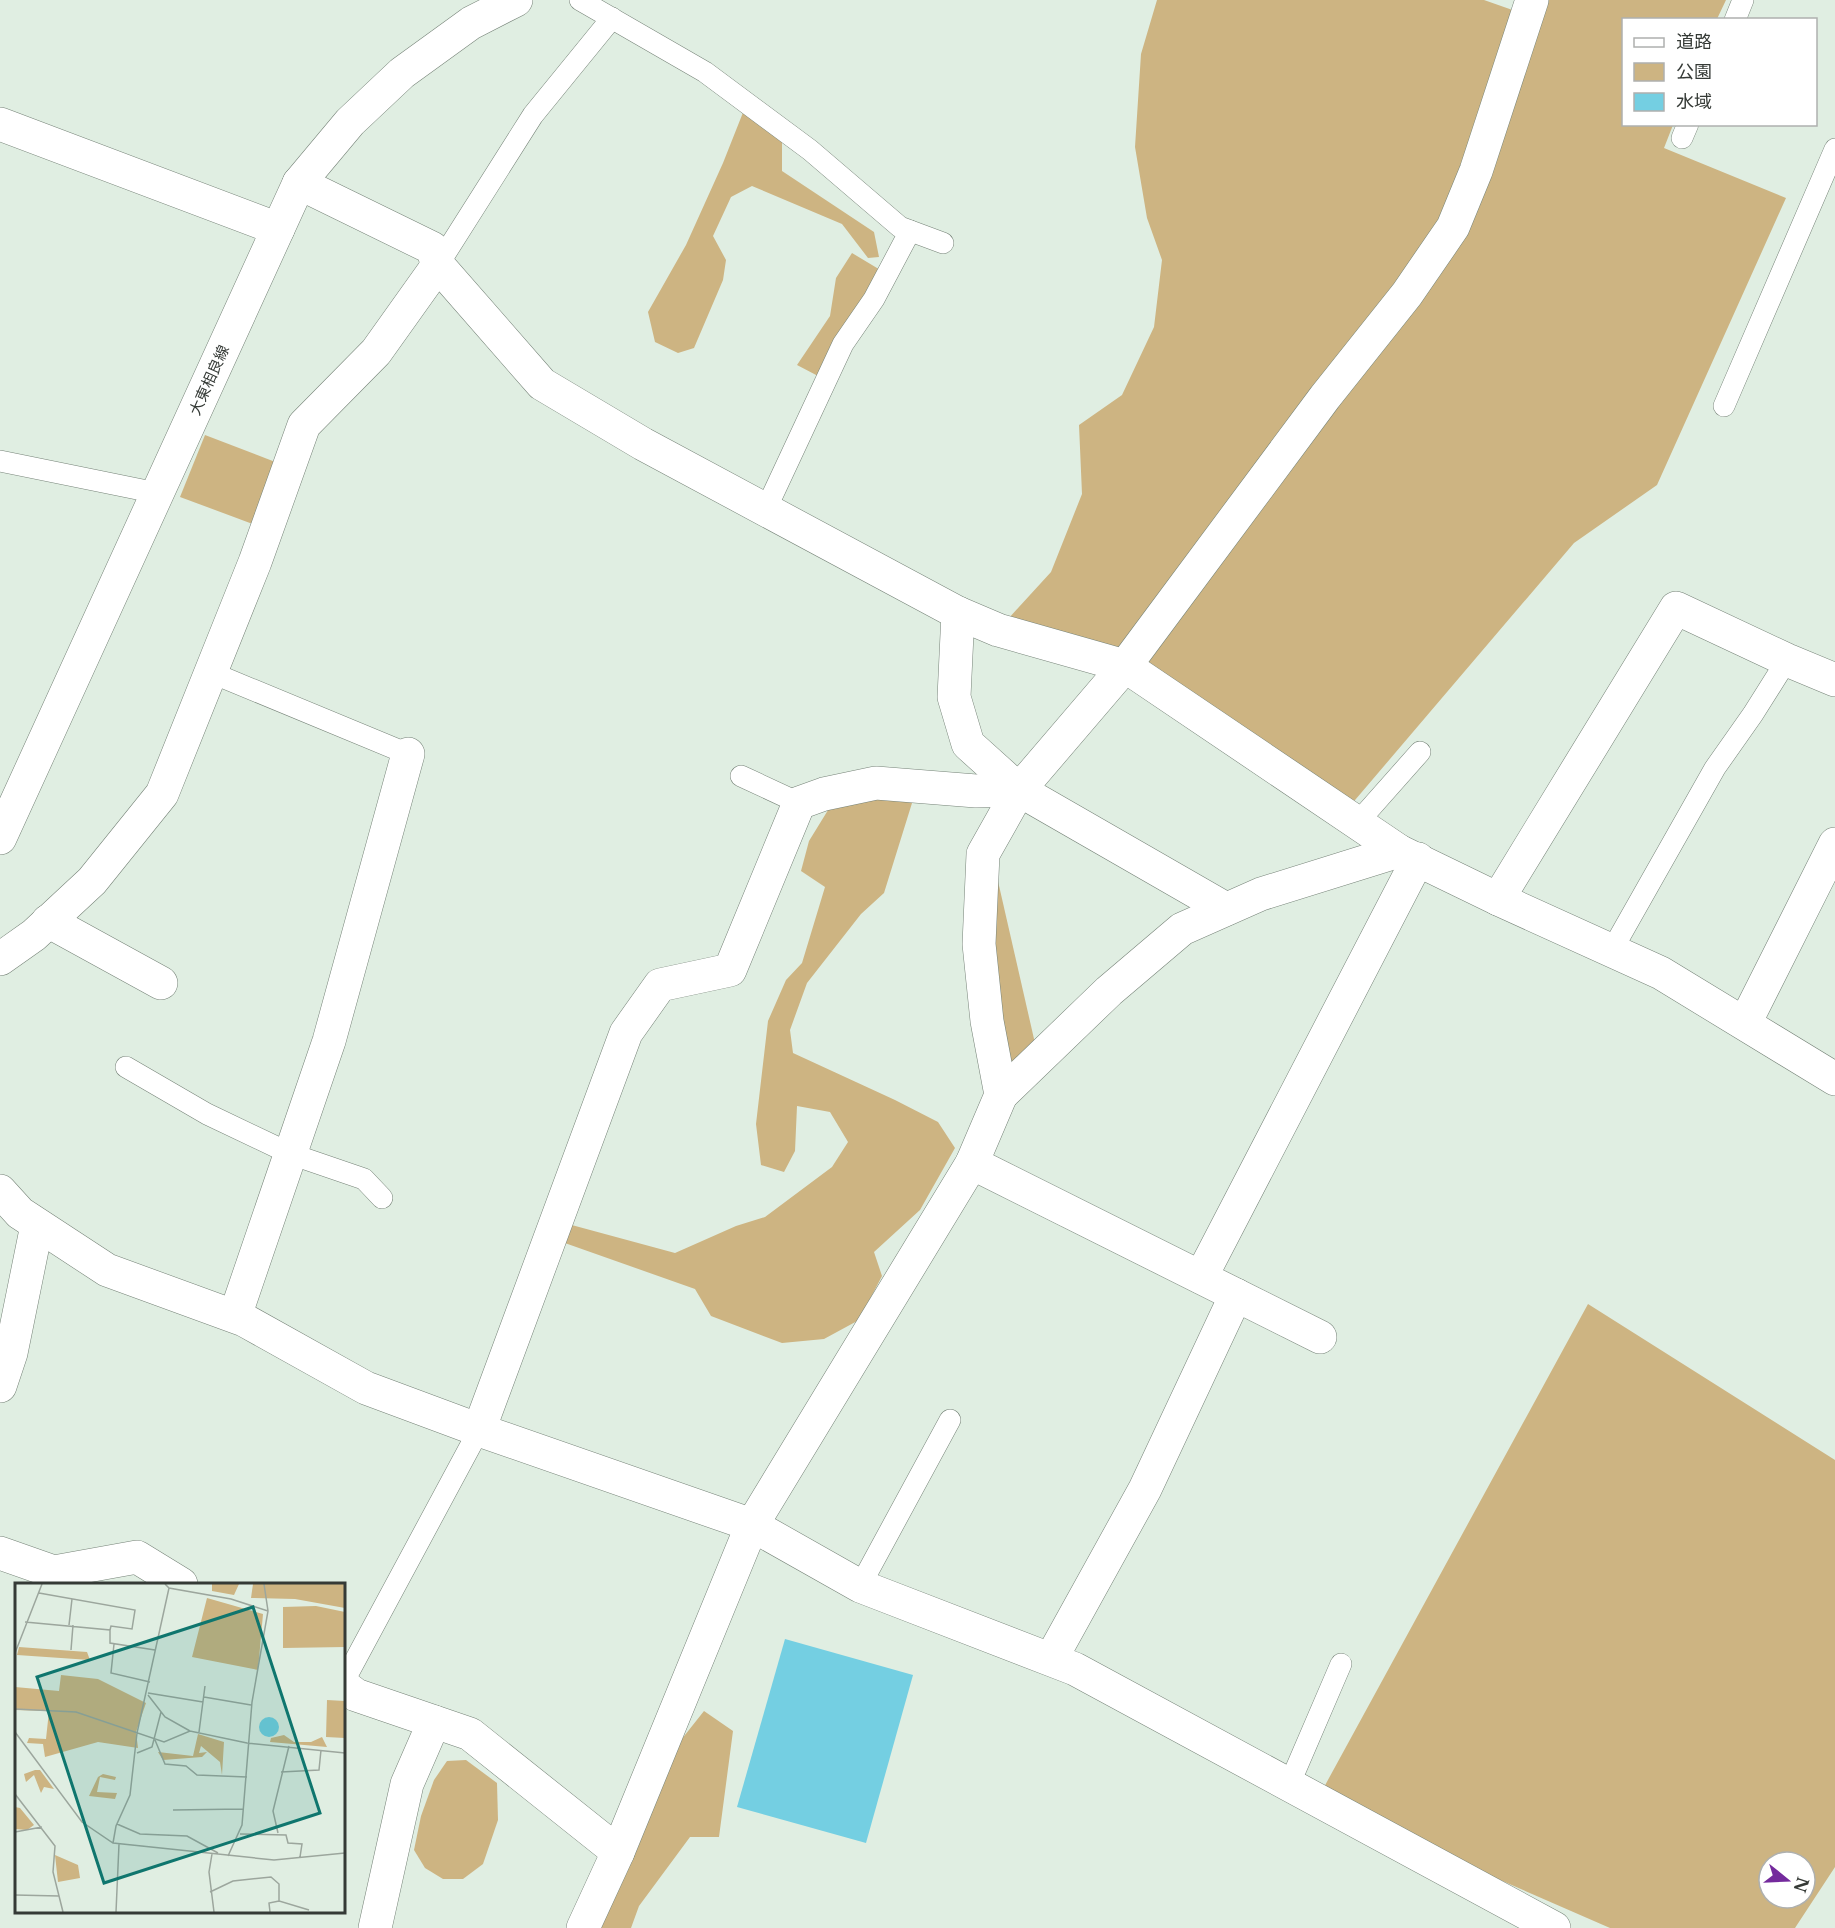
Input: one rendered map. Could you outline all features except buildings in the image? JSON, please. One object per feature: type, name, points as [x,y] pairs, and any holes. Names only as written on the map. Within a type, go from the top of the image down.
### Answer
[{"type":"street","name":"大東相良線","points":[[0,838],[299,183],[350,122],[402,74],[471,23],[516,0]]},
{"type":"street","points":[[1001,1095],[987,1021],[979,944],[983,854],[1019,790],[1125,666],[1325,397],[1407,294],[1453,227],[1476,171],[1532,0]]},
{"type":"street","points":[[0,124],[278,229]]},
{"type":"street","points":[[299,183],[432,248],[438,265],[542,384],[643,444],[958,613],[998,630],[1125,666],[1409,855],[1498,899],[1661,973],[1835,1079]]},
{"type":"street","points":[[0,959],[34,935],[92,881],[162,794],[255,562],[304,425],[376,352],[438,265]]},
{"type":"street","points":[[1498,899],[1676,608],[1835,680]]},
{"type":"street","points":[[958,613],[954,697],[968,744],[1019,790],[1226,909]]},
{"type":"street","points":[[235,1316],[329,1041],[408,754]]},
{"type":"street","points":[[479,1430],[626,1033],[660,985],[730,970],[799,803],[824,794],[876,783],[976,791],[1019,790]]},
{"type":"street","points":[[1744,1023],[1835,844]]},
{"type":"street","points":[[583,1928],[618,1852],[752,1525],[972,1163],[1001,1095],[1109,991],[1182,929],[1261,894],[1409,855]]},
{"type":"street","points":[[1201,1277],[1409,855]]},
{"type":"street","points":[[48,921],[161,983]]},
{"type":"street","points":[[972,1163],[1320,1336]]},
{"type":"street","points":[[0,1191],[20,1213],[107,1270],[235,1316],[366,1388],[752,1525],[860,1586],[1051,1659],[1086,1675],[1554,1928]]},
{"type":"street","points":[[0,1386],[11,1353],[37,1225]]},
{"type":"street","points":[[1051,1659],[1145,1489],[1236,1295]]},
{"type":"street","points":[[0,1553],[54,1572],[137,1557],[179,1583]]},
{"type":"street","points":[[345,1687],[356,1695],[470,1734],[618,1852]]},
{"type":"street","points":[[375,1928],[407,1784],[434,1722]]},
{"type":"lane","points":[[580,0],[705,72],[810,150],[900,227],[944,243]]},
{"type":"lane","points":[[1736,18],[1743,0]]},
{"type":"lane","points":[[438,265],[533,115],[612,18]]},
{"type":"lane","points":[[1724,406],[1835,149]]},
{"type":"lane","points":[[766,510],[843,344],[874,299],[910,231]]},
{"type":"lane","points":[[0,461],[158,493]]},
{"type":"lane","points":[[1612,950],[1714,768],[1753,714],[1787,660]]},
{"type":"lane","points":[[210,672],[408,754]]},
{"type":"lane","points":[[1358,822],[1420,752]]},
{"type":"lane","points":[[741,776],[799,803]]},
{"type":"lane","points":[[126,1067],[207,1114],[291,1154],[364,1179],[382,1198]]},
{"type":"lane","points":[[860,1586],[950,1420]]},
{"type":"lane","points":[[345,1679],[479,1430]]},
{"type":"lane","points":[[1289,1785],[1341,1664]]},
{"type":"green space","points":[[1157,0],[1484,0],[1527,15],[1535,0],[1726,0],[1717,18],[1622,18],[1622,126],[1673,126],[1664,148],[1786,198],[1657,485],[1574,543],[1344,813],[1131,657],[998,630],[1051,572],[1082,494],[1079,425],[1122,395],[1154,327],[1162,260],[1147,218],[1135,147],[1141,54]]},
{"type":"green space","points":[[744,110],[782,141],[782,171],[874,232],[879,257],[868,258],[842,224],[752,186],[731,197],[713,236],[726,260],[723,280],[694,348],[678,353],[655,342],[648,312],[686,245]]},
{"type":"green space","points":[[852,253],[882,271],[818,376],[797,365],[830,316],[836,278]]},
{"type":"green space","points":[[205,435],[283,465],[261,527],[180,497]]},
{"type":"green space","points":[[917,787],[884,893],[861,914],[807,983],[790,1030],[793,1053],[938,1122],[955,1148],[920,1210],[874,1252],[882,1276],[859,1320],[824,1339],[782,1343],[711,1316],[695,1289],[562,1242],[568,1224],[675,1253],[736,1226],[765,1217],[832,1167],[848,1142],[830,1112],[797,1106],[795,1151],[784,1172],[761,1165],[756,1124],[768,1021],[786,980],[802,963],[825,887],[801,871],[809,841],[833,802]]},
{"type":"green space","points":[[992,855],[1037,1052],[1005,1083],[984,944]]},
{"type":"green space","points":[[1588,1304],[1835,1460],[1835,1867],[1817,1894],[1817,1850],[1757,1850],[1757,1910],[1807,1910],[1795,1928],[1610,1928],[1317,1800]]},
{"type":"green space","points":[[704,1711],[733,1731],[719,1837],[690,1837],[639,1906],[631,1928],[593,1928],[681,1740]]},
{"type":"green space","points":[[466,1760],[497,1783],[498,1820],[483,1864],[463,1879],[443,1879],[425,1868],[414,1850],[421,1816],[434,1780],[447,1761]]},
{"type":"water","points":[[785,1639],[913,1675],[866,1843],[737,1807]]}]
